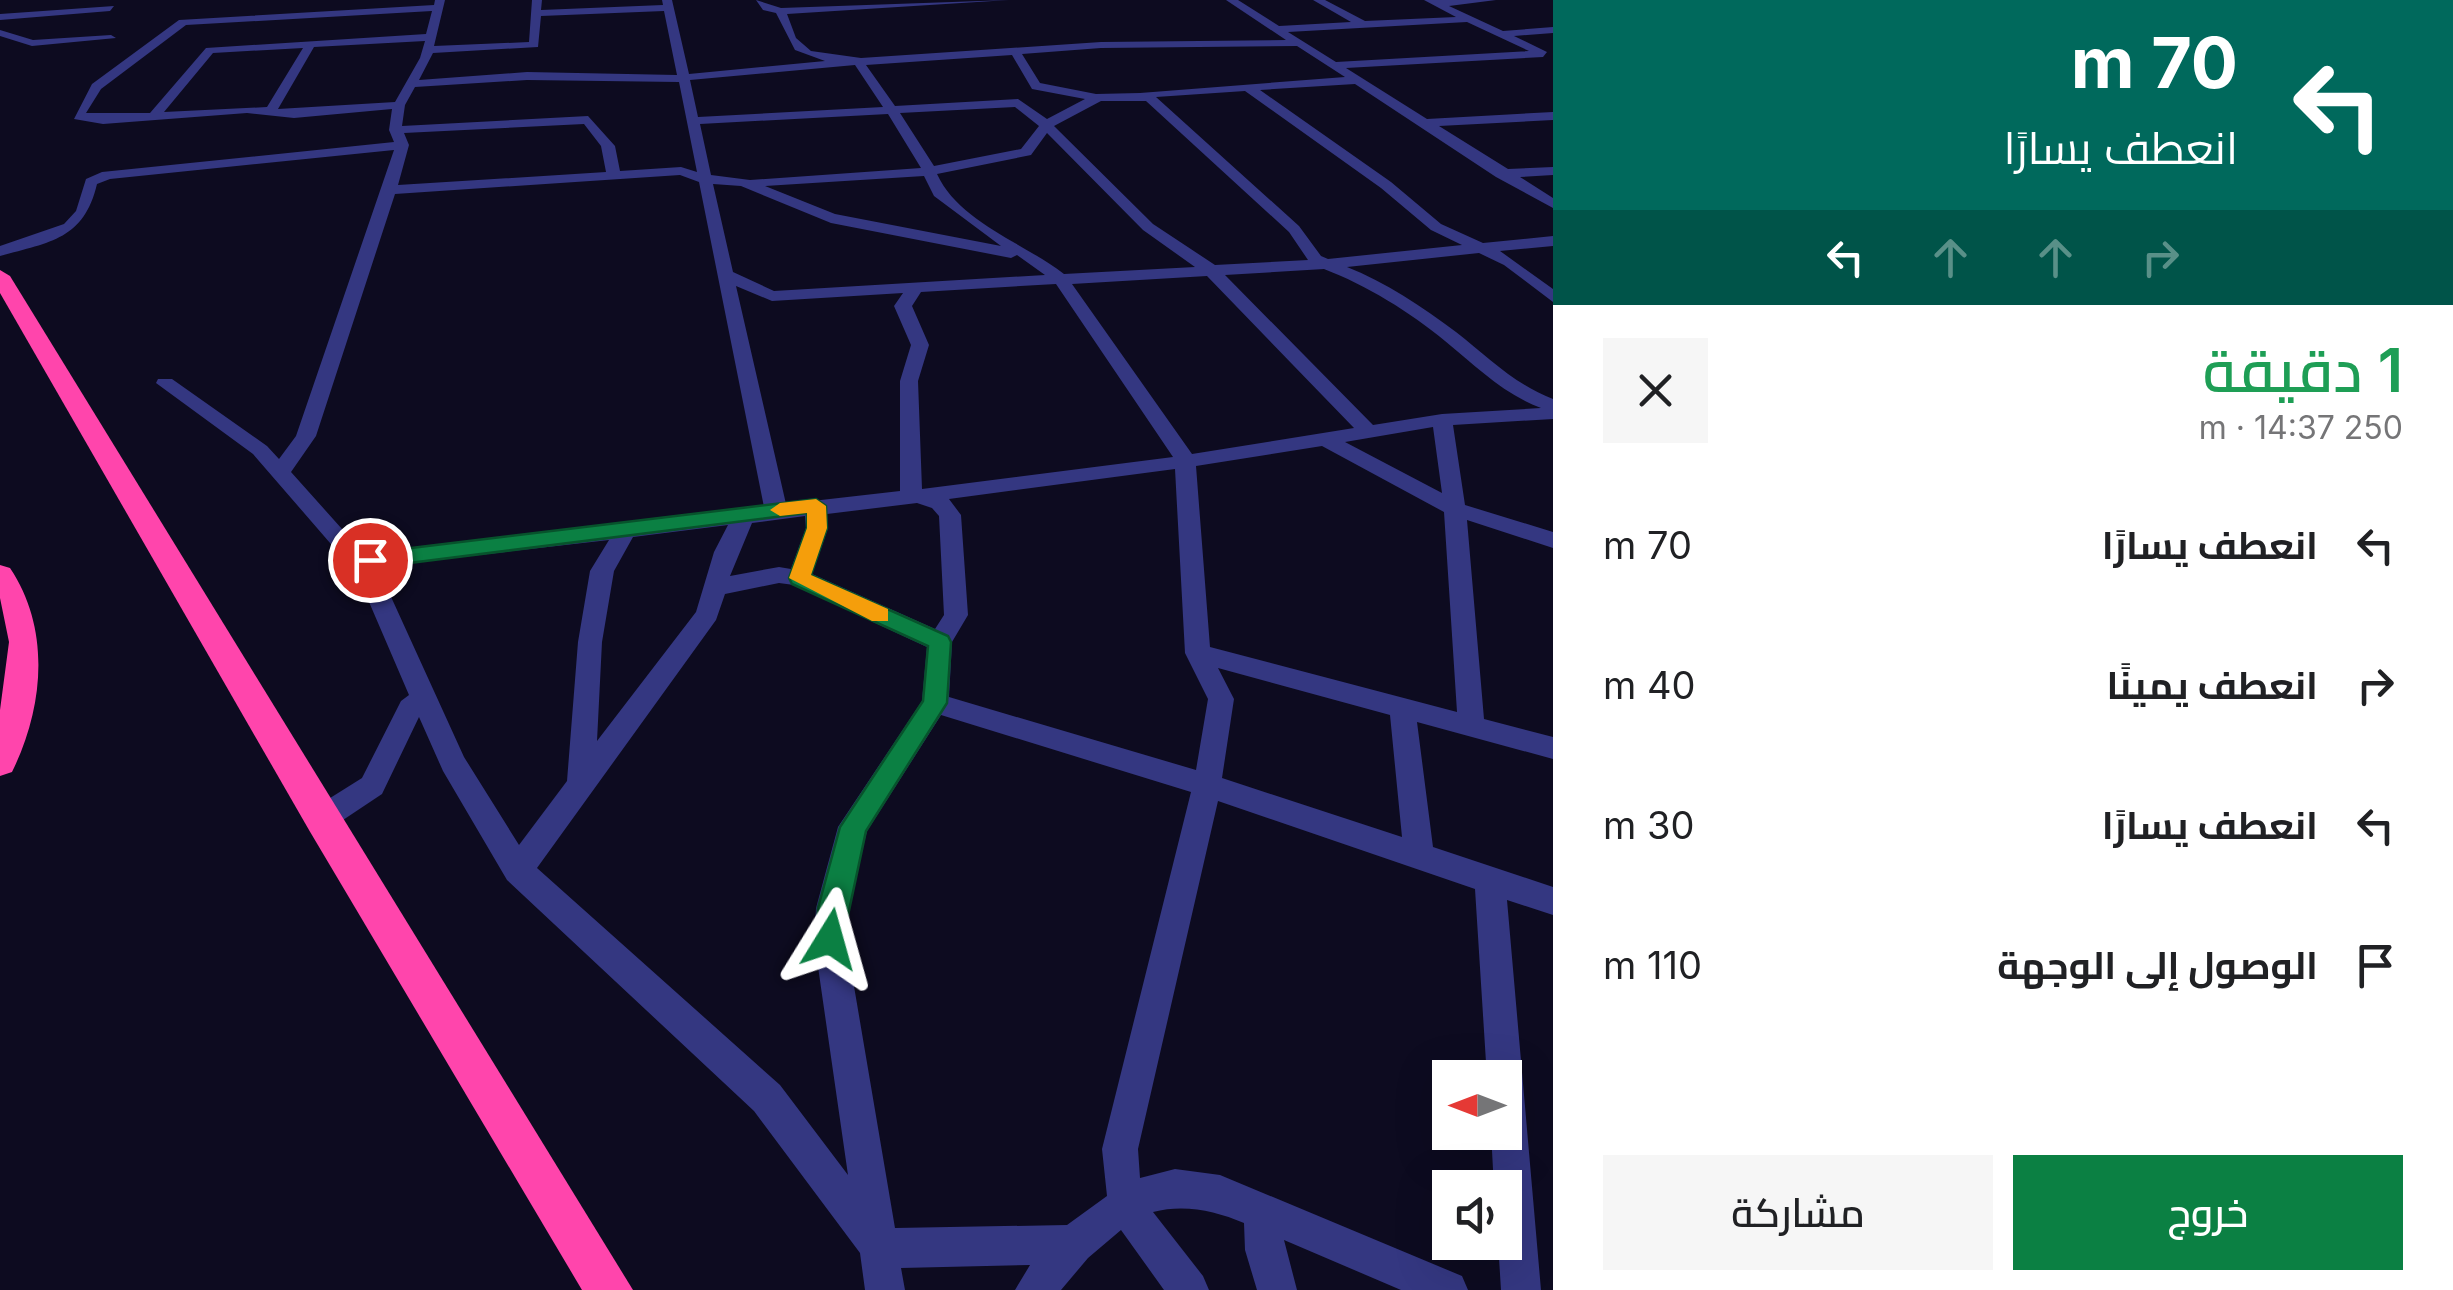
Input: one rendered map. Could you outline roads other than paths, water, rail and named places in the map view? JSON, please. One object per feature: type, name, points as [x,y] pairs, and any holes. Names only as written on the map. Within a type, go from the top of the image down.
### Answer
[{"type":"highway","points":[[0,276],[321,819],[609,1290]]},
{"type":"highway","points":[[0,576],[18,611],[24,640],[14,722],[0,762]]},
{"type":"street","points":[[1004,0],[771,6],[790,40],[802,52],[858,61],[922,154],[926,172],[939,193],[977,224],[1032,257],[1062,281],[1185,458],[1198,653],[1220,699],[1207,785],[1120,1149],[1118,1177],[1126,1206],[1189,1290]]},
{"type":"street","points":[[1231,0],[1500,174],[1553,204]]},
{"type":"street","points":[[1318,0],[1364,25]]},
{"type":"street","points":[[1432,1],[1491,0]]},
{"type":"street","points":[[1432,1],[1548,56]]},
{"type":"street","points":[[281,472],[306,436],[389,190],[399,137],[399,105],[430,43],[438,4],[176,24],[96,87],[78,116],[91,120],[236,109],[270,112],[399,105]]},
{"type":"street","points":[[154,116],[210,50],[312,43],[534,45],[537,7],[668,4],[776,510]]},
{"type":"street","points":[[0,17],[110,8]]},
{"type":"street","points":[[1280,29],[1468,18]]},
{"type":"street","points":[[1502,34],[1553,30]]},
{"type":"street","points":[[0,33],[32,44],[111,38]]},
{"type":"street","points":[[410,84],[527,76],[684,78],[1016,50],[1300,42]]},
{"type":"street","points":[[270,112],[312,43]]},
{"type":"street","points":[[1016,50],[1036,86],[1098,98],[1357,80]]},
{"type":"street","points":[[1336,65],[1548,56]]},
{"type":"street","points":[[1246,86],[1386,185],[1436,227],[1510,262],[1553,297]]},
{"type":"street","points":[[1146,97],[1294,229],[1308,253],[1324,264],[1363,278],[1447,334],[1515,392],[1553,410]]},
{"type":"street","points":[[389,190],[681,171],[708,179],[743,182],[926,172],[1026,152],[1046,125],[1098,98]]},
{"type":"street","points":[[693,121],[1012,101],[1046,125],[1148,227],[1211,270],[1368,432]]},
{"type":"street","points":[[1423,124],[1553,116]]},
{"type":"street","points":[[0,252],[69,227],[83,212],[91,182],[107,174],[399,137],[588,120],[605,139],[614,175]]},
{"type":"street","points":[[1500,174],[1553,170]]},
{"type":"street","points":[[743,182],[831,218],[1032,257]]},
{"type":"street","points":[[725,274],[772,296],[1324,264],[1553,240]]},
{"type":"street","points":[[911,494],[909,381],[920,345],[903,306],[914,290]]},
{"type":"street","points":[[735,322],[772,296]]},
{"type":"street","points":[[165,382],[248,440],[351,553],[370,560],[1107,474],[1185,458],[1442,420],[1553,410]]},
{"type":"street","points":[[1442,420],[1454,509],[1471,724]]},
{"type":"street","points":[[1323,438],[1454,509],[1553,540]]},
{"type":"street","points":[[885,1290],[842,1000],[832,967],[832,908],[854,827],[935,703],[940,642],[956,615],[950,515],[940,503],[911,494]]},
{"type":"street","points":[[800,578],[817,528],[816,506]]},
{"type":"street","points":[[518,870],[707,614],[725,552],[744,516]]},
{"type":"street","points":[[581,788],[590,642],[602,571],[626,530]]},
{"type":"street","points":[[370,560],[375,588],[469,795],[518,870],[767,1098],[879,1246],[937,1250],[1074,1244]]},
{"type":"street","points":[[716,587],[779,575],[800,578],[940,642]]},
{"type":"street","points":[[1198,653],[1553,748]]},
{"type":"street","points":[[321,819],[372,786],[410,708],[424,698]]},
{"type":"street","points":[[935,703],[1207,785],[1553,901]]},
{"type":"street","points":[[1402,707],[1418,856]]},
{"type":"street","points":[[1490,880],[1504,1060]]},
{"type":"street","points":[[1510,1150],[1521,1290]]},
{"type":"street","points":[[1036,1290],[1074,1244],[1126,1206],[1148,1194],[1187,1188],[1220,1194],[1448,1290]]},
{"type":"street","points":[[1263,1211],[1265,1250],[1277,1290]]}]
